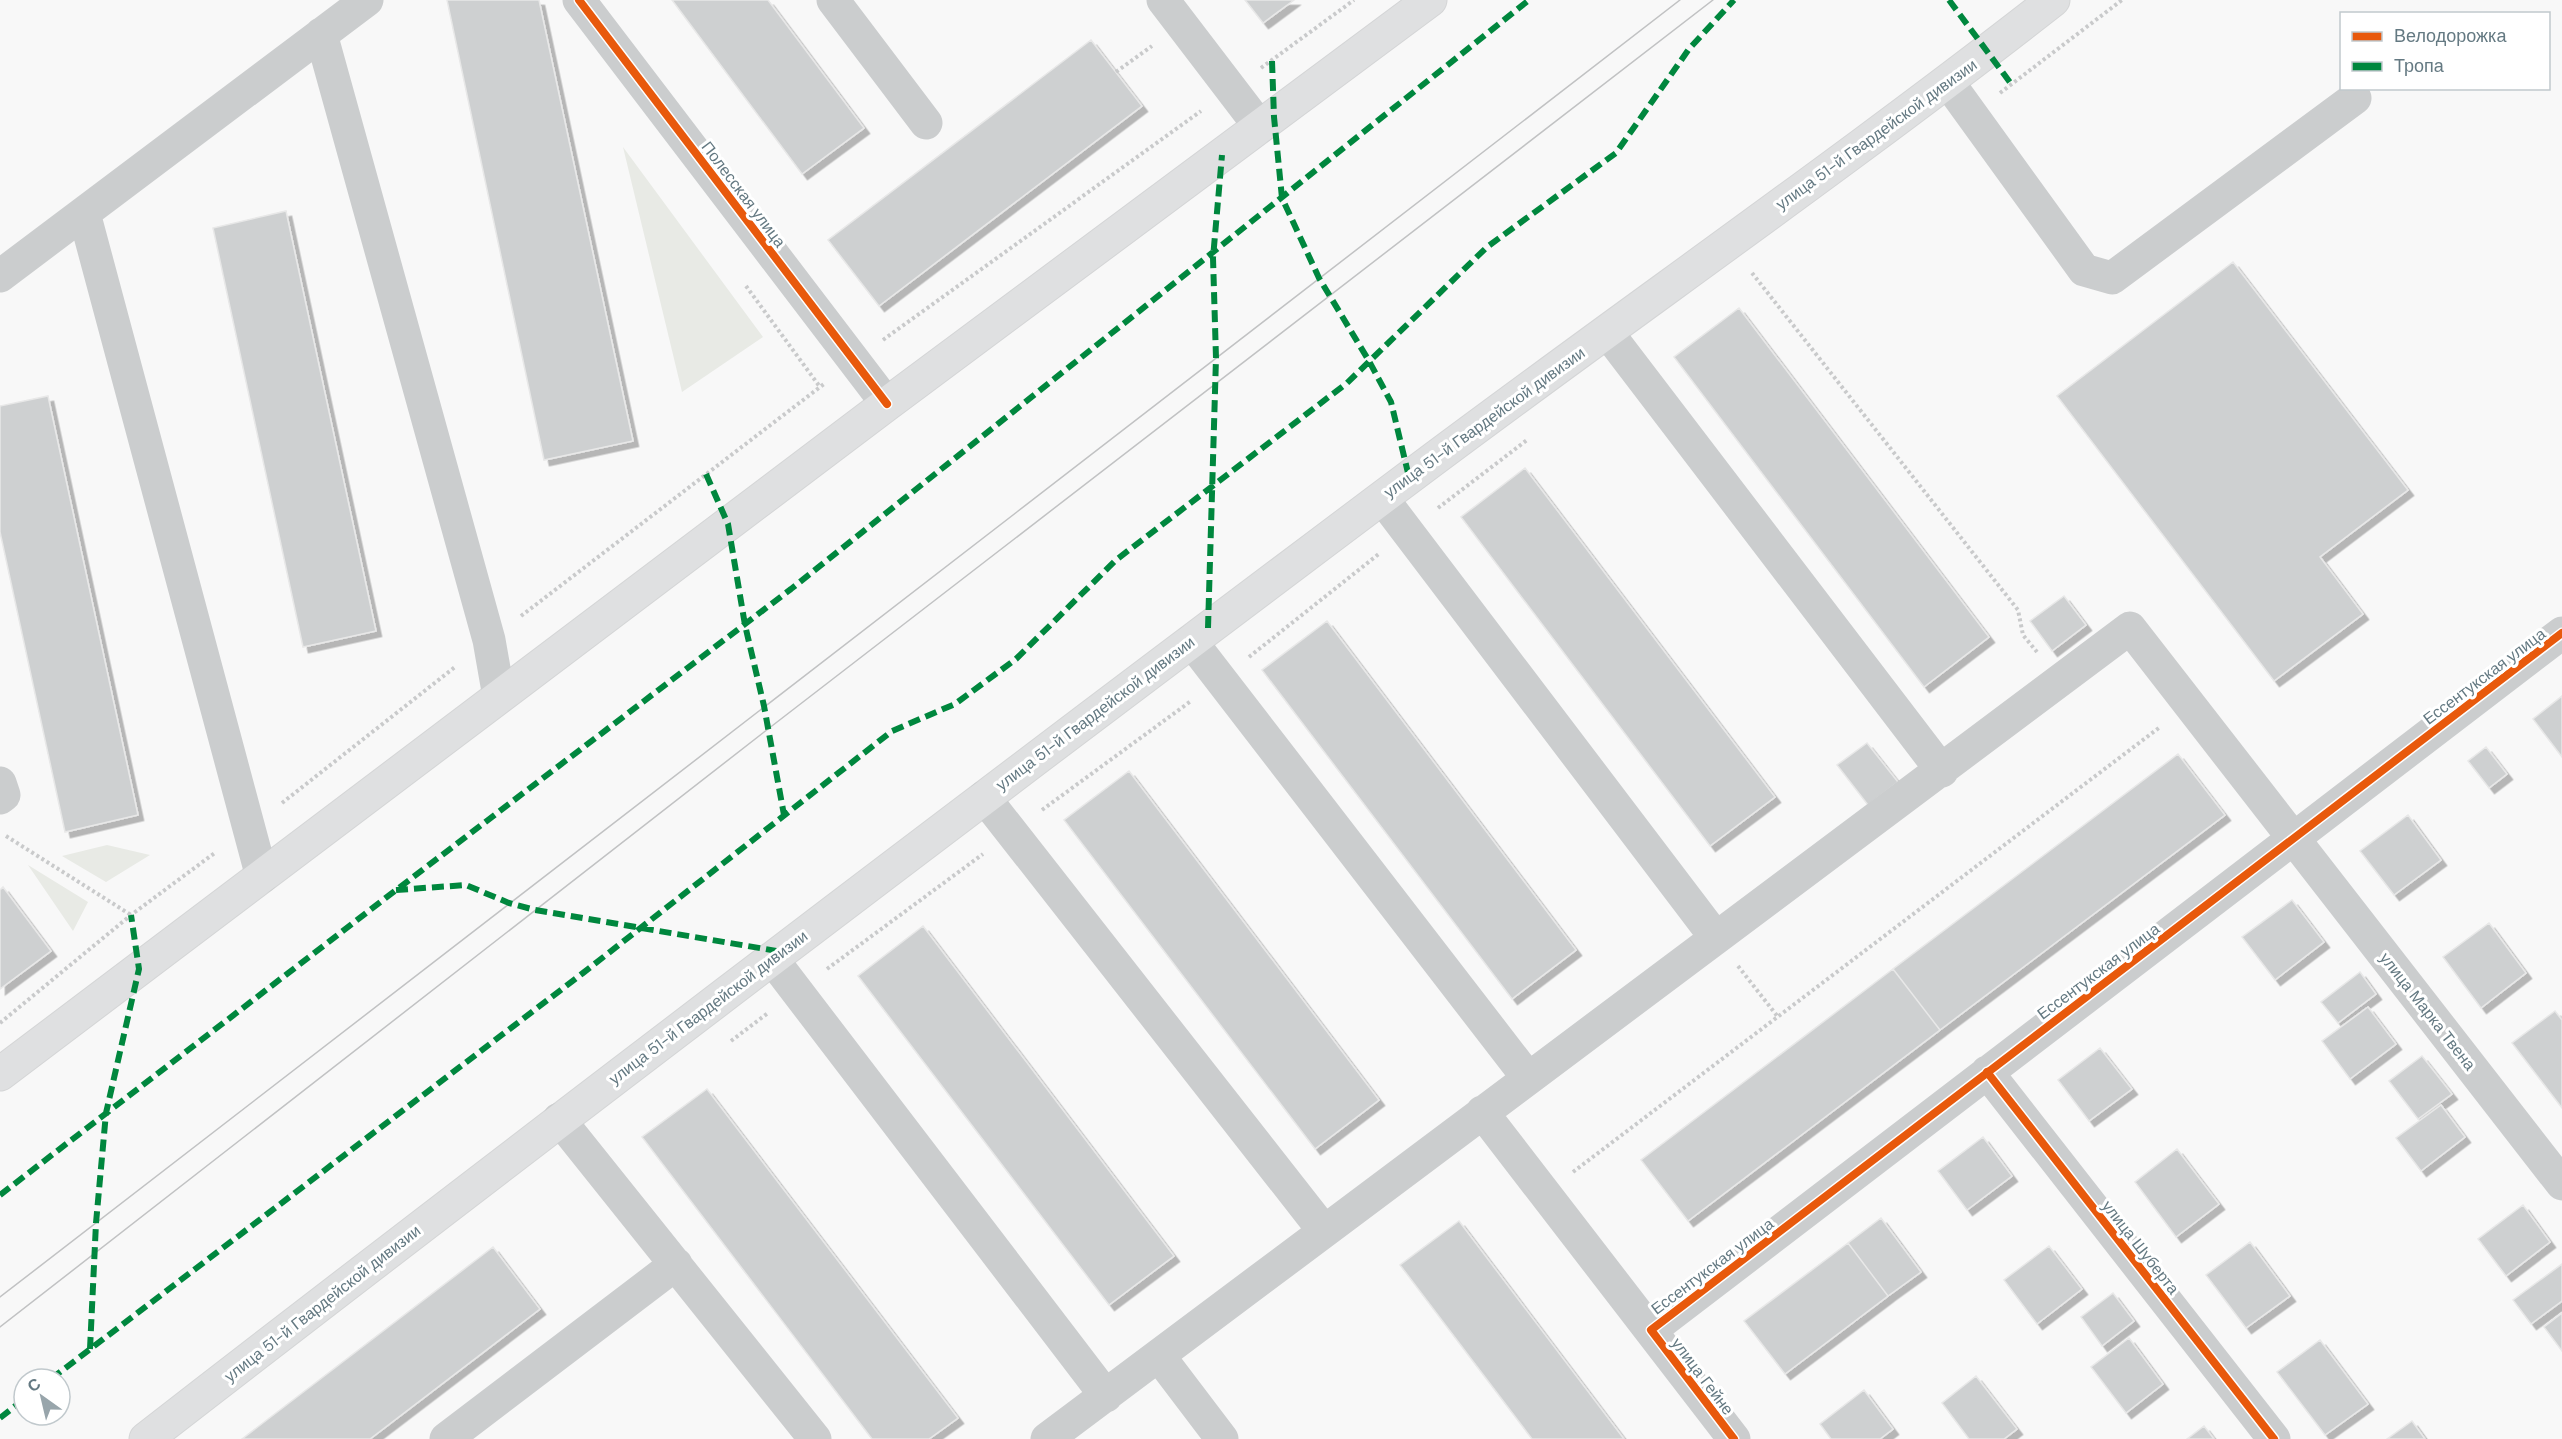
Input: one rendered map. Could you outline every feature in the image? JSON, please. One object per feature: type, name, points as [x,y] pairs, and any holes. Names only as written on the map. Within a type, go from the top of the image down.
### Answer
[{"type":"main road","points":[[0,1074],[887,404],[1430,0]]},
{"type":"main road","name":"улица 51-й Гвардейской дивизии","points":[[146,1439],[559,1119],[848,903],[984,797],[1382,498],[1948,82],[2054,0]]},
{"type":"street","points":[[0,276],[367,0]]},
{"type":"street","name":"Полесская улица","points":[[579,0],[887,404]]},
{"type":"street","points":[[833,0],[926,123]]},
{"type":"street","points":[[1163,0],[1260,127]]},
{"type":"street","points":[[321,34],[489,640],[499,697]]},
{"type":"street","points":[[1948,82],[2084,270],[2112,278],[2355,98]]},
{"type":"street","points":[[84,213],[262,877]]},
{"type":"street","points":[[1607,332],[1942,771]]},
{"type":"street","points":[[1382,498],[1716,938]]},
{"type":"street","name":"улица Марка Твена","points":[[2060,682],[2130,628],[2562,1184]]},
{"type":"street","name":"Ессентукская улица","points":[[1651,1330],[2562,633]]},
{"type":"street","points":[[1191,641],[1528,1078]]},
{"type":"street","points":[[1047,1439],[2060,682]]},
{"type":"street","points":[[0,783],[4,795],[0,798]]},
{"type":"street","points":[[984,797],[1324,1231]]},
{"type":"street","points":[[772,960],[1106,1395]]},
{"type":"street","name":"улица Шуберта","points":[[1987,1072],[2274,1439]]},
{"type":"street","name":"улица Гейне","points":[[1482,1112],[1734,1439]]},
{"type":"street","points":[[559,1119],[815,1439]]},
{"type":"street","points":[[458,1434],[676,1264]]},
{"type":"street","points":[[1159,1356],[1222,1439]]},
{"type":"path","points":[[0,1023],[131,915],[250,827],[489,640],[855,361],[1354,0]]},
{"type":"path","points":[[1971,114],[2122,0]]},
{"type":"path","points":[[1761,266],[1752,273],[2018,610],[2023,635],[2060,682]]},
{"type":"path","points":[[723,1047],[1220,679],[1537,433]]},
{"type":"path","points":[[1545,1194],[2170,720]]},
{"type":"path","points":[[0,832],[131,915]]},
{"type":"path","points":[[1716,938],[1778,1017]]},
{"type":"shaded area","points":[[623,147],[763,337],[682,392]]},
{"type":"shaded area","points":[[107,845],[150,855],[106,882],[62,856]]},
{"type":"shaded area","points":[[28,865],[88,902],[73,931]]},
{"type":"building","points":[[447,0],[539,0],[633,441],[544,460]]},
{"type":"building","points":[[672,0],[768,0],[864,128],[802,174]]},
{"type":"building","points":[[1245,0],[1294,0],[1263,23]]},
{"type":"building","points":[[1091,40],[1142,106],[879,306],[828,240]]},
{"type":"building","points":[[286,211],[376,631],[303,647],[213,228]]},
{"type":"building","points":[[2233,262],[2408,490],[2320,557],[2363,614],[2274,681],[2057,396]]},
{"type":"building","points":[[1739,308],[1989,637],[1924,687],[1674,357]]},
{"type":"building","points":[[48,396],[138,815],[65,832],[0,532],[0,406]]},
{"type":"building","points":[[1525,468],[1775,797],[1710,846],[1461,517]]},
{"type":"building","points":[[2064,596],[2086,625],[2052,651],[2030,621]]},
{"type":"building","points":[[1327,621],[1576,950],[1512,999],[1262,670]]},
{"type":"building","points":[[2562,696],[2562,757],[2533,719]]},
{"type":"building","points":[[1867,743],[1898,782],[1868,805],[1837,765]]},
{"type":"building","points":[[2486,747],[2507,774],[2489,788],[2468,761]]},
{"type":"building","points":[[2178,754],[2225,815],[1940,1030],[1893,969]]},
{"type":"building","points":[[1129,771],[1379,1100],[1315,1149],[1064,820]]},
{"type":"building","points":[[2408,815],[2441,860],[2394,895],[2360,851]]},
{"type":"building","points":[[3,887],[51,951],[0,989],[0,890]]},
{"type":"building","points":[[2292,900],[2324,942],[2275,980],[2242,937]]},
{"type":"building","points":[[2489,923],[2526,973],[2481,1008],[2443,957]]},
{"type":"building","points":[[923,926],[1174,1256],[1109,1305],[858,976]]},
{"type":"building","points":[[1893,969],[1940,1030],[1688,1221],[1641,1160]]},
{"type":"building","points":[[2360,972],[2376,994],[2338,1023],[2321,1002]]},
{"type":"building","points":[[2368,1007],[2396,1044],[2350,1079],[2322,1041]]},
{"type":"building","points":[[2555,1011],[2562,1020],[2562,1108],[2512,1043]]},
{"type":"building","points":[[2100,1048],[2132,1089],[2089,1121],[2058,1080]]},
{"type":"building","points":[[2422,1056],[2452,1094],[2418,1119],[2389,1081]]},
{"type":"building","points":[[707,1089],[958,1418],[929,1439],[872,1439],[642,1137]]},
{"type":"building","points":[[2441,1105],[2465,1137],[2421,1171],[2396,1138]]},
{"type":"building","points":[[1983,1137],[2012,1176],[1967,1210],[1938,1171]]},
{"type":"building","points":[[2177,1149],[2219,1204],[2176,1237],[2135,1182]]},
{"type":"building","points":[[2523,1205],[2550,1242],[2506,1276],[2478,1239]]},
{"type":"building","points":[[1881,1218],[1921,1272],[1888,1296],[1848,1243]]},
{"type":"building","points":[[1459,1221],[1624,1439],[1532,1439],[1400,1265]]},
{"type":"building","points":[[2250,1242],[2290,1296],[2246,1328],[2206,1275]]},
{"type":"building","points":[[1848,1243],[1888,1296],[1785,1374],[1744,1321]]},
{"type":"building","points":[[2049,1246],[2082,1289],[2037,1324],[2004,1280]]},
{"type":"building","points":[[493,1247],[540,1309],[370,1439],[242,1439]]},
{"type":"building","points":[[2562,1264],[2562,1301],[2531,1324],[2513,1300]]},
{"type":"building","points":[[2113,1293],[2134,1321],[2102,1346],[2081,1317]]},
{"type":"building","points":[[2562,1313],[2562,1351],[2544,1327]]},
{"type":"building","points":[[2129,1338],[2163,1384],[2126,1413],[2091,1367]]},
{"type":"building","points":[[2320,1340],[2368,1404],[2325,1435],[2277,1372]]},
{"type":"building","points":[[1976,1376],[2017,1429],[2004,1439],[1969,1439],[1942,1403]]},
{"type":"building","points":[[1864,1390],[1893,1429],[1880,1439],[1831,1439],[1820,1424]]},
{"type":"building","points":[[2412,1421],[2425,1439],[2387,1439]]},
{"type":"building","points":[[2204,1426],[2214,1439],[2187,1439]]},
{"type":"tram line","points":[[0,1297],[1680,0]]},
{"type":"tram line","points":[[0,1327],[768,729],[1713,0]]},
{"type":"marked path","points":[[0,1195],[791,589],[1529,0]]},
{"type":"marked path","points":[[67,1367],[583,973],[892,731],[955,704],[1016,659],[1116,560],[1347,383],[1487,247],[1616,153],[1689,49],[1734,0]]},
{"type":"marked path","points":[[1949,0],[2012,85]]},
{"type":"marked path","points":[[1272,61],[1274,117],[1282,198],[1319,278],[1391,402],[1409,477]]},
{"type":"marked path","points":[[1208,628],[1216,358],[1213,258],[1222,155]]},
{"type":"marked path","points":[[706,474],[728,524],[745,625],[764,706],[784,815]]},
{"type":"marked path","points":[[396,890],[466,885],[509,903],[535,910],[783,952]]},
{"type":"marked path","points":[[90,1349],[96,1223],[106,1113],[139,969],[131,915]]},
{"type":"marked path","points":[[0,1418],[12,1408]]},
{"type":"cycle path","points":[[579,0],[887,404]]},
{"type":"cycle path","points":[[1734,1439],[1651,1330],[2562,633]]},
{"type":"cycle path","points":[[1987,1072],[2274,1439]]}]
